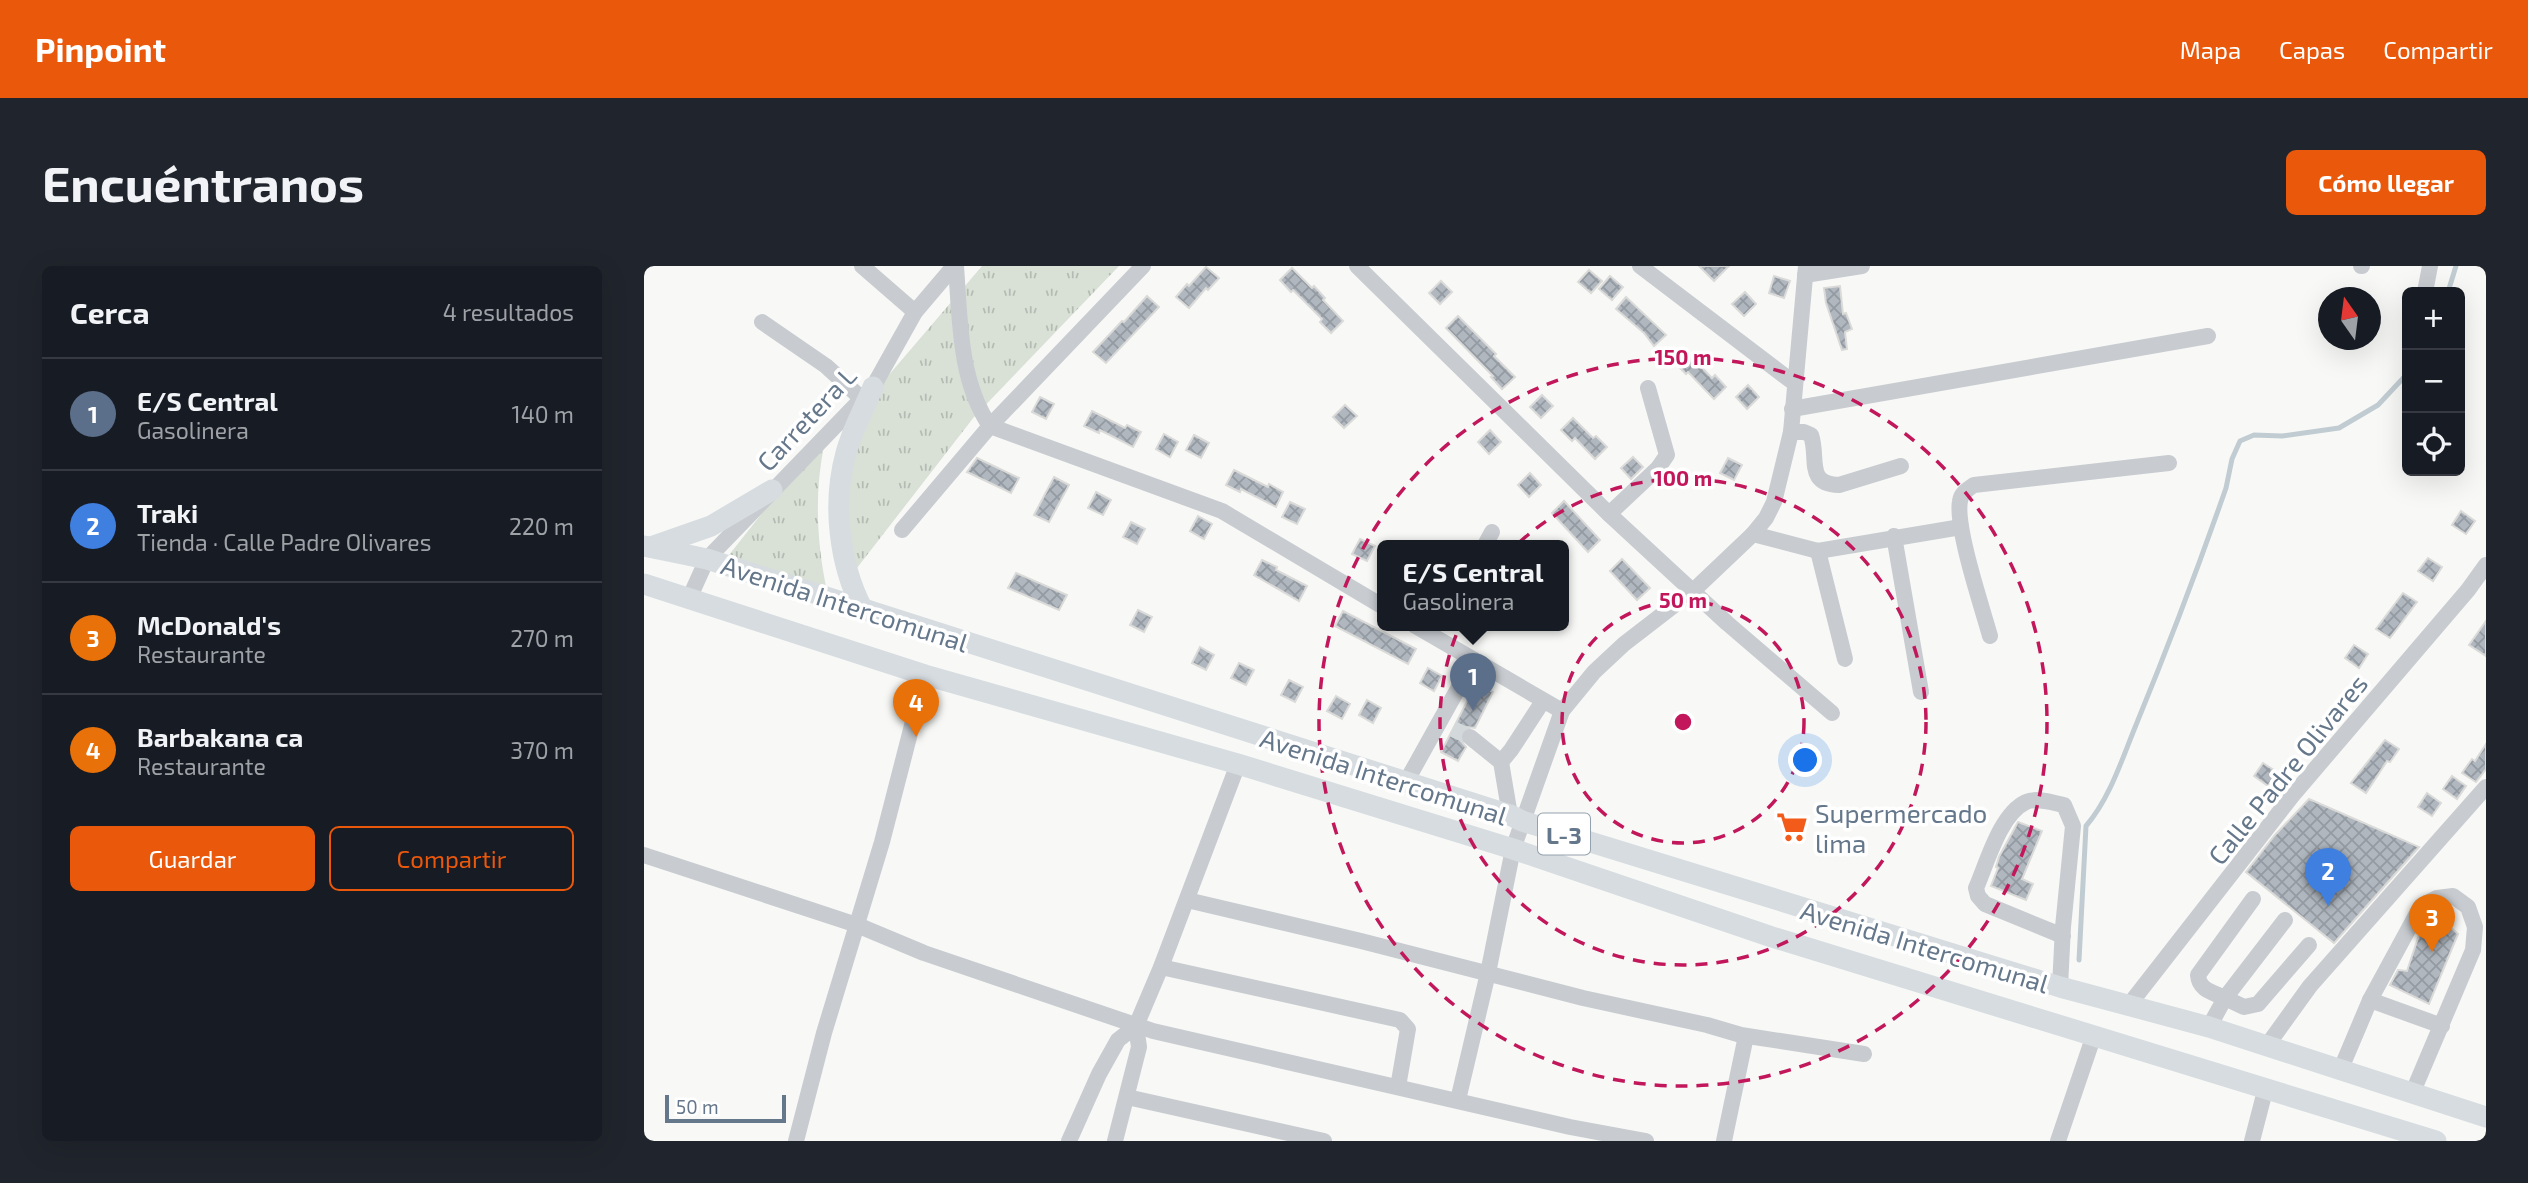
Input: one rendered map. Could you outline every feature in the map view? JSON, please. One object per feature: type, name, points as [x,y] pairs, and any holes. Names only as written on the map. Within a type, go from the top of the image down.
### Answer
[{"type":"main road","points":[[862,608],[851,587],[845,563],[839,501],[845,455],[867,393]]},
{"type":"main road","points":[[647,547],[711,526],[772,490]]},
{"type":"main road","name":"Avenida Intercomunal","points":[[647,547],[707,559],[1516,818],[2060,987],[2209,1027],[2486,1117]]},
{"type":"main road","name":"Avenida Intercomunal","points":[[644,584],[925,675],[1238,764],[1513,849],[1772,937],[2436,1141]]},
{"type":"street","points":[[862,266],[915,312]]},
{"type":"street","points":[[955,266],[965,358],[977,406],[990,426],[1222,510],[1377,603]]},
{"type":"street","name":"Carretera L","points":[[690,599],[707,559],[867,393],[915,312],[955,266]]},
{"type":"street","points":[[902,530],[990,426],[1143,266]]},
{"type":"street","points":[[1357,266],[1609,514],[1727,623],[1832,713]]},
{"type":"street","points":[[1640,266],[1794,383]]},
{"type":"street","points":[[1458,1100],[1488,973],[1513,849],[1516,818],[1562,712],[1594,672],[1624,644],[1694,590],[1753,534],[1766,518],[1774,502],[1791,432],[1805,271],[1862,266]]},
{"type":"street","points":[[2427,287],[2430,266]]},
{"type":"street","points":[[762,322],[867,393]]},
{"type":"street","points":[[1792,409],[2208,337]]},
{"type":"street","points":[[1609,514],[1658,468],[1667,455],[1648,388]]},
{"type":"street","points":[[1791,432],[1811,435],[1815,446],[1816,475],[1822,482],[1830,485],[1839,485],[1901,466]]},
{"type":"street","points":[[1990,636],[1961,527],[1960,500],[1965,491],[1974,485],[2169,463]]},
{"type":"street","points":[[1753,534],[1818,551],[1961,527]]},
{"type":"street","points":[[1894,537],[1921,692]]},
{"type":"street","points":[[1818,551],[1845,659]]},
{"type":"street","name":"Calle Padre Olivares","points":[[2129,1005],[2292,796],[2468,590],[2486,565]]},
{"type":"street","points":[[1435,631],[1474,660],[1562,712]]},
{"type":"street","points":[[1406,782],[1474,660]]},
{"type":"street","points":[[796,1141],[824,1033],[882,842],[925,675]]},
{"type":"street","points":[[1501,762],[1543,701]]},
{"type":"street","points":[[1436,727],[1452,729]]},
{"type":"street","points":[[1471,737],[1501,762],[1516,818]]},
{"type":"street","points":[[1069,1141],[1099,1074],[1118,1040],[1136,1026],[1238,764]]},
{"type":"street","points":[[2266,1047],[2310,986],[2484,793]]},
{"type":"street","points":[[2060,987],[2073,826],[2064,805],[2038,800],[2025,802],[2004,822],[1976,888],[1978,896],[1985,904],[2063,936]]},
{"type":"street","points":[[644,855],[857,925],[925,953],[1136,1026],[1570,1127],[1646,1141]]},
{"type":"street","points":[[2340,1071],[2370,1000],[2421,906],[2437,898],[2453,896],[2468,907],[2475,927],[2473,950],[2412,1094]]},
{"type":"street","points":[[2253,899],[2198,975],[2198,982],[2203,988],[2244,1007],[2258,1004],[2309,945]]},
{"type":"street","points":[[1187,900],[1583,998],[1707,1024],[1746,1036],[1864,1054]]},
{"type":"street","points":[[2209,1027],[2225,998],[2286,920]]},
{"type":"street","points":[[1161,967],[1400,1020],[1408,1029],[1398,1087]]},
{"type":"street","points":[[2370,1000],[2442,1026]]},
{"type":"street","points":[[1115,1141],[1139,1047],[1136,1026]]},
{"type":"street","points":[[2058,1141],[2094,1035]]},
{"type":"street","points":[[1724,1141],[1746,1036]]},
{"type":"street","points":[[2252,1141],[2266,1087]]},
{"type":"street","points":[[1128,1097],[1324,1141]]},
{"type":"green space","points":[[982,266],[1119,266],[974,417],[850,577],[843,538],[858,411]]},
{"type":"green space","points":[[817,444],[824,446],[818,519],[827,591],[729,555]]},
{"type":"building","points":[[1699,266],[1729,266],[1714,281]]},
{"type":"building","points":[[1206,267],[1219,278],[1208,290],[1206,288],[1189,308],[1176,297]]},
{"type":"building","points":[[1292,268],[1312,288],[1314,286],[1343,321],[1331,333],[1320,322],[1322,319],[1280,280]]},
{"type":"building","points":[[1589,270],[1602,281],[1591,293],[1578,282]]},
{"type":"building","points":[[1610,276],[1623,287],[1612,300],[1599,289]]},
{"type":"building","points":[[1774,276],[1790,281],[1784,298],[1769,293]]},
{"type":"building","points":[[1441,281],[1452,292],[1440,304],[1429,293]]},
{"type":"building","points":[[1840,286],[1843,314],[1846,313],[1852,329],[1845,332],[1847,349],[1842,350],[1826,303],[1824,288]]},
{"type":"building","points":[[1745,292],[1756,304],[1744,316],[1732,304]]},
{"type":"building","points":[[1147,296],[1159,307],[1106,363],[1093,352]]},
{"type":"building","points":[[1626,297],[1666,335],[1654,346],[1644,333],[1616,309]]},
{"type":"building","points":[[1458,316],[1515,377],[1502,389],[1491,377],[1493,376],[1446,328]]},
{"type":"building","points":[[1686,351],[1712,378],[1715,375],[1726,387],[1714,399],[1688,372],[1686,374],[1674,362]]},
{"type":"building","points":[[1748,385],[1759,397],[1747,409],[1736,397]]},
{"type":"building","points":[[1542,395],[1553,406],[1541,418],[1530,407]]},
{"type":"building","points":[[1040,397],[1054,404],[1046,419],[1032,412]]},
{"type":"building","points":[[1345,405],[1357,416],[1344,428],[1333,417]]},
{"type":"building","points":[[1092,411],[1125,428],[1127,425],[1141,432],[1133,447],[1100,430],[1099,433],[1084,426]]},
{"type":"building","points":[[1573,418],[1593,438],[1596,436],[1607,447],[1595,459],[1575,438],[1572,441],[1561,430]]},
{"type":"building","points":[[1490,430],[1501,442],[1489,454],[1478,442]]},
{"type":"building","points":[[1164,434],[1178,442],[1170,457],[1156,449]]},
{"type":"building","points":[[1194,435],[1209,443],[1201,458],[1186,450]]},
{"type":"building","points":[[1633,457],[1643,467],[1631,479],[1621,468]]},
{"type":"building","points":[[977,458],[1019,478],[1011,493],[967,472]]},
{"type":"building","points":[[1728,458],[1742,465],[1734,480],[1720,473]]},
{"type":"building","points":[[1234,470],[1283,492],[1276,507],[1241,489],[1240,492],[1226,485]]},
{"type":"building","points":[[1530,473],[1541,485],[1529,497],[1518,485]]},
{"type":"building","points":[[1054,477],[1069,485],[1049,522],[1034,515]]},
{"type":"building","points":[[1096,492],[1111,500],[1103,515],[1088,508]]},
{"type":"building","points":[[1564,501],[1600,540],[1588,552],[1552,513]]},
{"type":"building","points":[[1290,502],[1305,509],[1297,524],[1282,517]]},
{"type":"building","points":[[2461,511],[2475,521],[2466,534],[2452,525]]},
{"type":"building","points":[[1198,516],[1212,524],[1204,539],[1190,531]]},
{"type":"building","points":[[1131,522],[1145,529],[1137,544],[1123,537]]},
{"type":"building","points":[[1360,539],[1375,546],[1367,561],[1352,554]]},
{"type":"building","points":[[2428,558],[2442,567],[2433,581],[2418,571]]},
{"type":"building","points":[[1622,559],[1650,588],[1637,600],[1610,571]]},
{"type":"building","points":[[1262,560],[1307,586],[1299,601],[1254,575]]},
{"type":"building","points":[[1016,573],[1067,595],[1059,610],[1008,588]]},
{"type":"building","points":[[2403,593],[2417,602],[2390,638],[2376,629]]},
{"type":"building","points":[[1138,610],[1152,617],[1144,632],[1130,625]]},
{"type":"building","points":[[1343,611],[1416,649],[1408,664],[1335,626]]},
{"type":"building","points":[[2486,621],[2486,656],[2469,645]]},
{"type":"building","points":[[2354,645],[2368,654],[2359,668],[2345,658]]},
{"type":"building","points":[[1200,647],[1214,655],[1206,670],[1192,663]]},
{"type":"building","points":[[1239,663],[1254,670],[1246,685],[1231,678]]},
{"type":"building","points":[[1428,668],[1442,676],[1434,691],[1420,683]]},
{"type":"building","points":[[1289,680],[1303,687],[1295,702],[1281,695]]},
{"type":"building","points":[[1476,684],[1493,692],[1475,728],[1467,727],[1461,731],[1460,740],[1466,747],[1458,761],[1441,752]]},
{"type":"building","points":[[1336,696],[1350,704],[1342,719],[1327,711]]},
{"type":"building","points":[[1367,700],[1381,708],[1373,723],[1359,715]]},
{"type":"building","points":[[2385,740],[2399,749],[2390,762],[2387,761],[2366,793],[2351,783]]},
{"type":"building","points":[[2486,744],[2486,769],[2476,782],[2462,773],[2472,759],[2475,761]]},
{"type":"building","points":[[2263,763],[2277,772],[2268,786],[2254,776]]},
{"type":"building","points":[[2452,776],[2466,786],[2457,799],[2443,789]]},
{"type":"building","points":[[2427,793],[2441,803],[2432,816],[2418,807]]},
{"type":"building","points":[[2309,799],[2419,847],[2334,943],[2246,872],[2275,835]]},
{"type":"building","points":[[2018,822],[2042,831],[2022,879],[2033,884],[2026,900],[1991,886],[1999,857]]},
{"type":"building","points":[[2430,922],[2449,926],[2458,934],[2429,1004],[2390,985],[2398,970],[2407,971],[2422,926]]},
{"type":"waterway","points":[[2450,287],[2456,266]]},
{"type":"waterway","points":[[2079,960],[2086,826],[2109,791],[2148,696],[2205,548],[2240,441],[2254,435],[2282,436],[2339,428],[2378,405],[2402,379]]},
{"type":"tunnel","points":[[1453,729],[1470,737]]},
{"type":"place","name":"E/S Central","points":[[1473,711]]},
{"type":"place","name":"Barbakana ca","points":[[916,737]]},
{"type":"place","name":"Supermercado lima","points":[[1792,827]]},
{"type":"place","name":"Traki","points":[[2328,906]]},
{"type":"place","name":"McDonald's","points":[[2432,952]]}]
